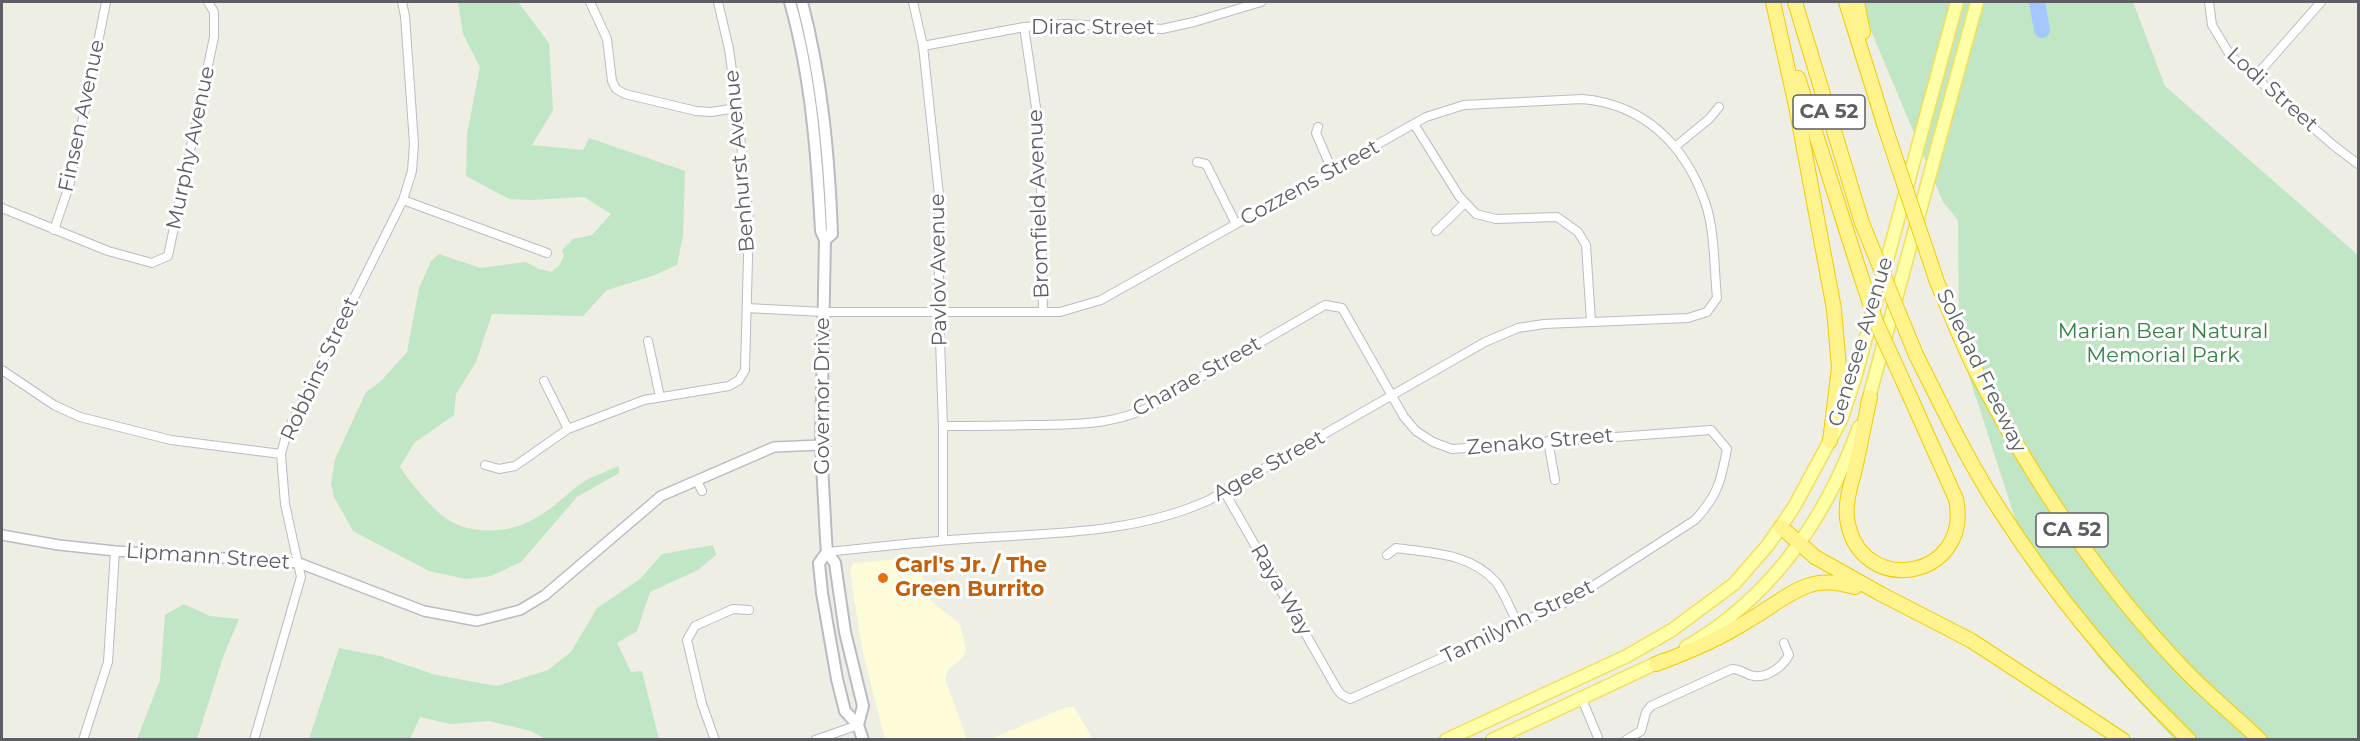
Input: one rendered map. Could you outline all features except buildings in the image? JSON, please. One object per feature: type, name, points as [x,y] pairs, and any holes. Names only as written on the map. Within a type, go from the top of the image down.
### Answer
[{"type":"highway","points":[[1774,2],[1876,322],[1956,499],[1960,516],[1954,536],[1947,549],[1921,569],[1901,571],[1881,566],[1866,558],[1853,540],[1847,517],[1848,495],[1870,397]]},
{"type":"highway","points":[[1774,2],[1797,106],[1834,309],[1839,368],[1830,441]]},
{"type":"highway","name":"CA 52","points":[[1795,2],[1862,223],[1916,355],[1959,442],[2000,511],[2043,571],[2106,651],[2189,740]]},
{"type":"highway","name":"Soledad Freeway","points":[[1846,2],[1937,282],[1982,381],[2029,467],[2079,541],[2121,597],[2180,666],[2260,740]]},
{"type":"highway","points":[[1857,2],[1875,93]]},
{"type":"highway","points":[[1781,526],[1815,557],[1972,641],[2123,740]]},
{"type":"highway","points":[[1656,664],[1701,647],[1747,622],[1795,590],[1812,584],[1839,583],[1881,594]]},
{"type":"main road","name":"Governor Drive","points":[[790,2],[806,74],[814,129],[821,231],[825,240],[821,446],[828,552],[835,563],[844,632],[863,706],[858,725]]},
{"type":"main road","name":"Governor Drive","points":[[802,2],[826,127],[832,234],[825,240]]},
{"type":"main road","name":"Genesee Avenue","points":[[1446,740],[1627,656],[1672,630],[1734,584],[1781,526],[1794,507],[1841,420],[1855,378],[1957,2]]},
{"type":"main road","name":"Genesee Avenue","points":[[1492,740],[1656,664],[1708,634],[1767,584],[1799,543],[1832,492],[1870,397],[1977,2]]},
{"type":"main road","name":"Governor Drive","points":[[828,552],[819,563],[828,635],[845,711],[858,725],[863,740]]},
{"type":"main road","points":[[1576,679],[1582,699]]},
{"type":"street","name":"Finsen Avenue","points":[[54,230],[70,183],[106,2]]},
{"type":"street","name":"Murphy Avenue","points":[[54,230],[108,251],[152,263],[168,256],[214,37],[216,23],[214,12],[208,2]]},
{"type":"street","name":"Robbins Street","points":[[254,740],[301,577],[285,504],[281,454],[287,432],[403,200],[412,171],[414,144],[405,15],[402,2]]},
{"type":"street","points":[[591,2],[607,39],[612,81],[616,89],[625,94],[696,111],[711,112],[737,108]]},
{"type":"street","name":"Benhurst Avenue","points":[[660,397],[729,386],[739,380],[745,370],[749,220],[729,49],[718,2]]},
{"type":"street","name":"Pavlov Avenue","points":[[913,2],[923,46],[939,195],[943,540]]},
{"type":"street","name":"Dirac Street","points":[[923,46],[1024,27],[1065,24],[1162,29],[1261,2]]},
{"type":"street","name":"Lodi Street","points":[[2209,2],[2212,25],[2230,55],[2332,145],[2358,164]]},
{"type":"street","points":[[2255,77],[2321,2]]},
{"type":"street","name":"Bromfield Avenue","points":[[1024,27],[1040,135],[1043,311]]},
{"type":"street","name":"Cozzens Street","points":[[747,308],[823,312],[939,310],[1060,312],[1101,300],[1426,117],[1464,105],[1593,100],[1629,111],[1653,124],[1676,146],[1706,202],[1717,298],[1707,312],[1688,318]]},
{"type":"street","points":[[1676,146],[1709,119],[1719,107]]},
{"type":"street","points":[[1414,124],[1465,203],[1476,214],[1496,219],[1557,217],[1578,232],[1586,245],[1592,321]]},
{"type":"street","points":[[1318,127],[1316,133],[1332,170]]},
{"type":"street","points":[[1197,162],[1206,164],[1236,224]]},
{"type":"street","points":[[403,200],[548,253]]},
{"type":"street","points":[[1436,231],[1465,203]]},
{"type":"street","points":[[2,208],[54,230]]},
{"type":"street","name":"Charae Street","points":[[943,426],[1081,425],[1121,418],[1156,405],[1170,394],[1325,305],[1342,308],[1391,397]]},
{"type":"street","name":"Agee Street","points":[[828,552],[943,540],[1099,529],[1164,517],[1189,509],[1224,491],[1485,342],[1518,328],[1592,321],[1688,318]]},
{"type":"street","points":[[485,465],[498,469],[515,466],[568,429],[612,411],[660,397],[648,341]]},
{"type":"street","points":[[2,370],[54,405],[80,417],[171,440],[281,454]]},
{"type":"street","points":[[544,381],[568,429]]},
{"type":"street","name":"Zenako Street","points":[[1391,397],[1416,431],[1433,442],[1452,449],[1711,430]]},
{"type":"street","name":"Tamilynn Street","points":[[1337,688],[1341,694],[1350,699],[1356,698],[1571,600],[1695,520],[1707,507],[1716,492],[1727,448],[1711,430]]},
{"type":"street","points":[[1548,441],[1555,480]]},
{"type":"street","name":"Lipmann Street","points":[[2,535],[59,545],[115,551],[299,563],[424,611],[477,621],[520,610],[545,595],[661,496],[774,447],[821,446]]},
{"type":"street","points":[[697,481],[702,491]]},
{"type":"street","name":"Raya Way","points":[[1224,491],[1337,688]]},
{"type":"street","points":[[1387,555],[1396,548],[1459,557],[1472,563],[1496,583],[1518,624]]},
{"type":"street","points":[[83,740],[108,662],[115,551]]},
{"type":"street","points":[[715,740],[702,704],[687,640],[695,626],[733,609],[749,610]]},
{"type":"street","points":[[1626,740],[1641,730],[1646,712],[1651,706],[1731,669],[1741,669],[1752,676],[1761,676],[1783,666],[1789,655],[1784,643]]},
{"type":"street","points":[[1582,699],[1599,740]]},
{"type":"street","points":[[815,740],[858,725]]},
{"type":"shaded area","points":[[924,557],[923,578],[932,602],[960,624],[966,649],[963,657],[948,670],[945,679],[967,739],[885,739],[862,649],[850,571],[853,563]]},
{"type":"shaded area","points":[[1067,707],[1074,707],[1093,739],[990,739]]},
{"type":"green space","points":[[458,2],[518,2],[549,43],[553,110],[532,145],[583,150],[589,138],[685,171],[683,236],[677,265],[652,276],[607,290],[583,316],[492,314],[476,362],[456,394],[454,415],[414,443],[400,467],[422,495],[447,519],[468,528],[492,530],[515,527],[536,518],[585,481],[619,466],[619,473],[577,497],[521,562],[491,576],[466,579],[429,571],[353,531],[334,497],[331,484],[335,459],[366,392],[380,382],[407,352],[419,288],[431,261],[439,254],[480,268],[526,262],[551,272],[559,266],[564,256],[562,250],[573,239],[592,235],[611,214],[584,197],[509,199],[466,176],[467,134],[480,67],[463,34]]},
{"type":"green space","name":"Marian Bear Natural Memorial Park","points":[[1859,2],[2133,2],[2165,86],[2358,255],[2358,739],[2174,739],[2104,664],[2032,571],[1959,345],[1958,220],[1943,202]]},
{"type":"green space","points":[[713,545],[716,555],[698,570],[650,592],[637,631],[617,643],[631,672],[642,671],[659,739],[545,739],[531,731],[489,721],[450,724],[420,717],[410,739],[309,739],[339,648],[380,656],[436,675],[497,686],[548,670],[571,652],[597,608],[640,579],[662,554]]},
{"type":"green space","points":[[184,604],[210,616],[239,619],[223,657],[197,739],[137,739],[160,680],[165,615]]},
{"type":"waterway","points":[[2037,2],[2042,30]]},
{"type":"place","name":"Carl's Jr. / The Green Burrito","points":[[883,578]]}]
